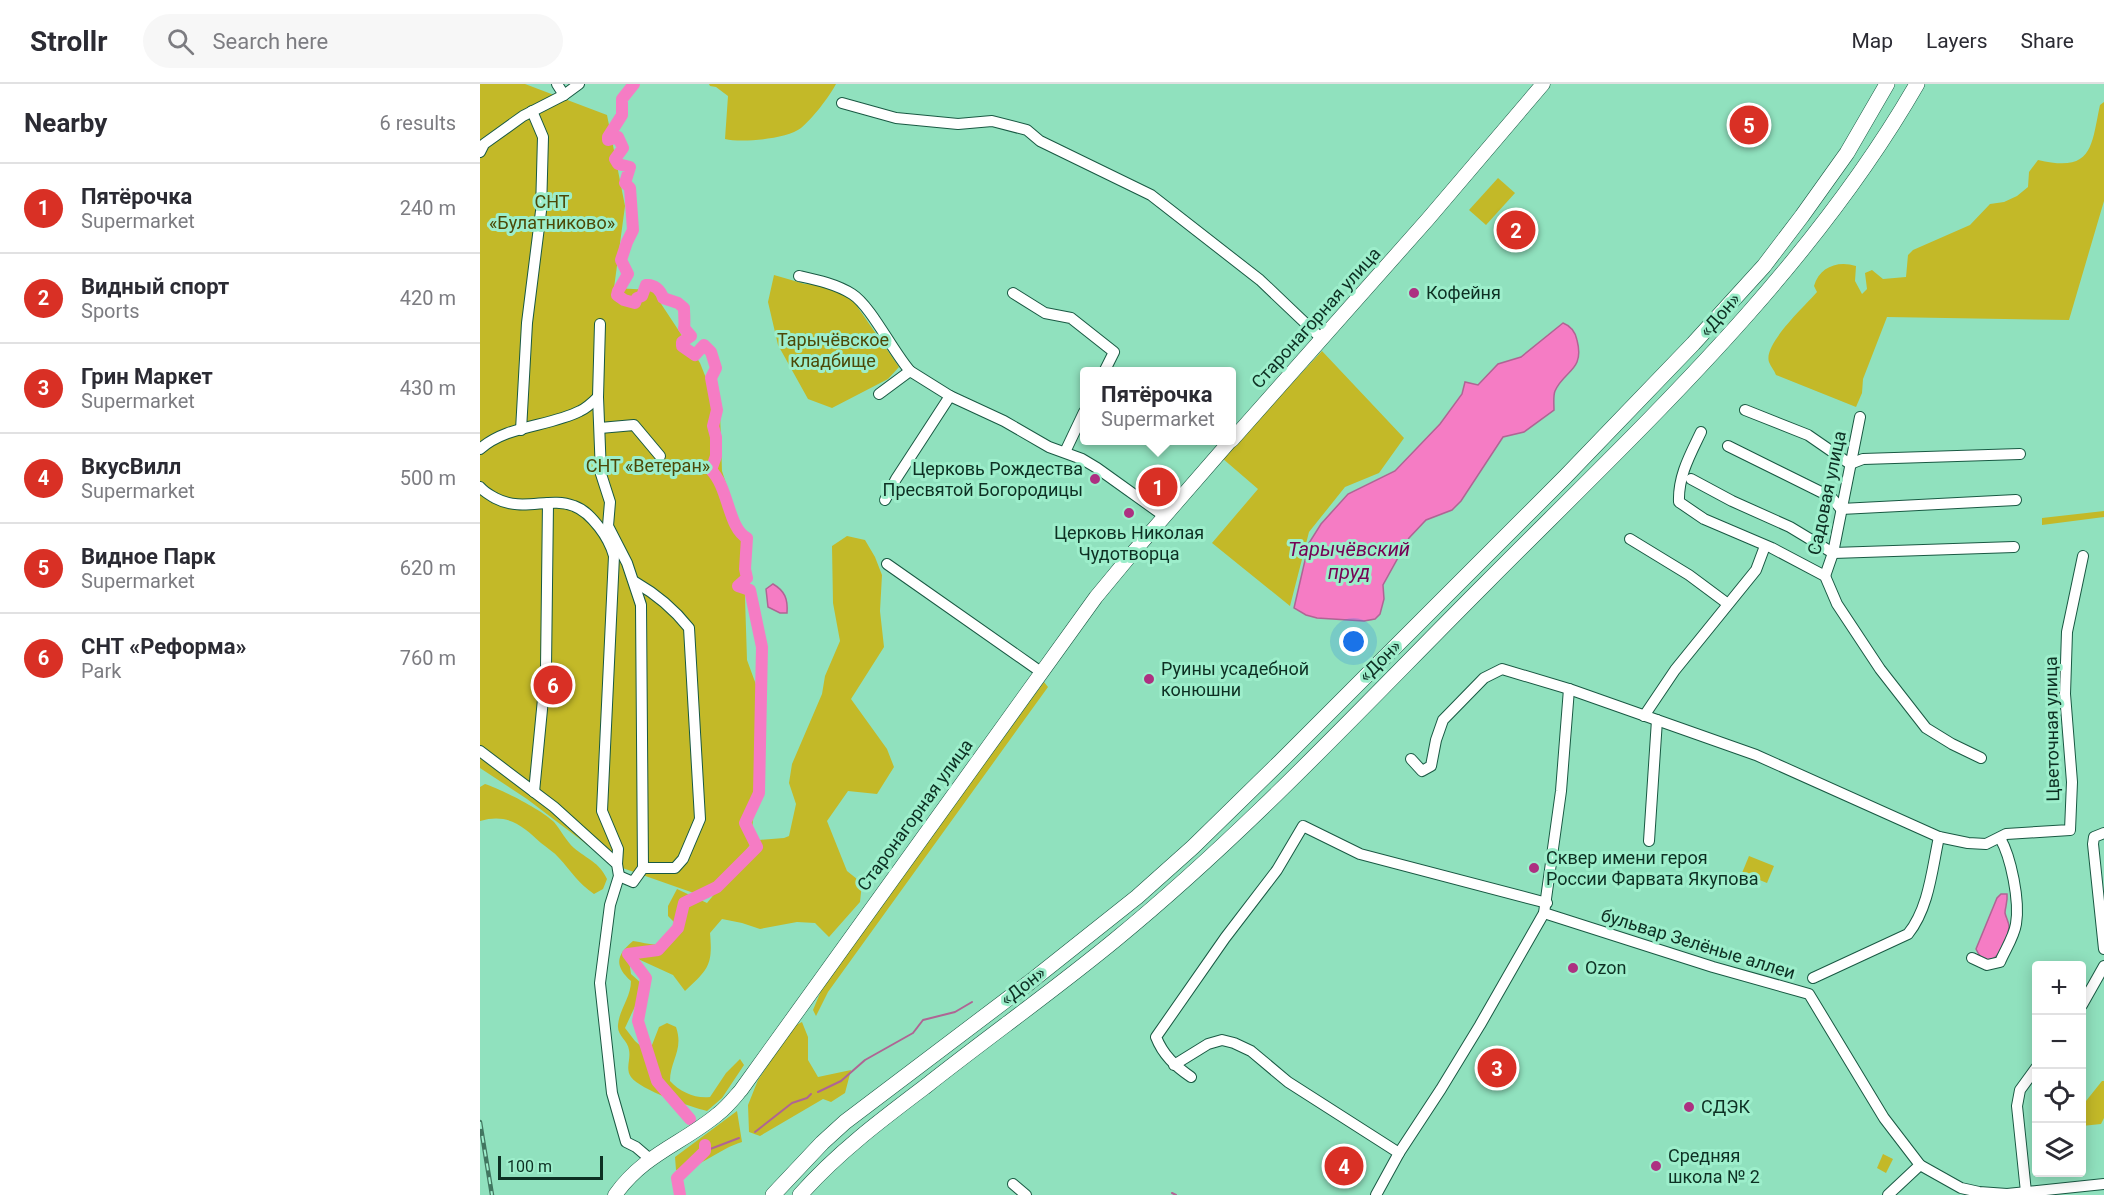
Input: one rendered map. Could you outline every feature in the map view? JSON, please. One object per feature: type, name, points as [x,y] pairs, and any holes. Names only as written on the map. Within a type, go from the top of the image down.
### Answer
[{"type":"highway","name":"«Дон»","points":[[773,1195],[845,1122],[1030,982],[1137,897],[1280,762],[1565,477],[1693,344],[1749,282],[1802,216],[1847,153],[1887,84]]},
{"type":"highway","name":"«Дон»","points":[[800,1195],[860,1136],[1113,942],[1200,868],[1284,786],[1712,354],[1805,247],[1841,199],[1917,84]]},
{"type":"main road","name":"Старонагорная улица","points":[[1236,434],[1428,219],[1543,84]]},
{"type":"main road","name":"Старонагорная улица","points":[[615,1195],[650,1159],[719,1113],[741,1090],[1096,597],[1227,445]]},
{"type":"street","points":[[557,84],[564,95]]},
{"type":"street","points":[[480,152],[484,144],[532,111],[564,95],[579,84]]},
{"type":"street","points":[[842,103],[896,117],[958,124],[992,121],[1027,130],[1040,141],[1151,195],[1260,280],[1322,339]]},
{"type":"street","points":[[521,429],[527,323],[541,200],[543,137],[532,111]]},
{"type":"street","points":[[799,276],[819,280],[853,295],[863,304],[910,371],[950,396],[1004,421],[1049,447],[1065,452],[1097,468],[1164,516]]},
{"type":"street","points":[[1013,293],[1046,313],[1071,318],[1114,352],[1106,367]]},
{"type":"street","points":[[600,324],[598,397],[601,474],[610,502],[608,526],[635,582],[641,605],[643,868],[633,882],[619,876]]},
{"type":"street","points":[[879,394],[910,371]]},
{"type":"street","points":[[885,500],[896,479],[950,396]]},
{"type":"street","points":[[480,449],[493,438],[582,411],[598,397]]},
{"type":"street","points":[[1745,410],[1808,435],[1850,464],[1863,459],[2020,454]]},
{"type":"street","name":"Садовая улица","points":[[1825,576],[1833,553],[1860,417]]},
{"type":"street","points":[[1065,452],[1080,420]]},
{"type":"street","points":[[600,428],[634,425],[660,456]]},
{"type":"street","points":[[1701,432],[1683,471],[1678,488],[1679,502],[1704,519],[1772,548],[1825,576],[1837,604],[1880,669],[1926,728],[1981,758]]},
{"type":"street","points":[[1728,446],[1831,497],[1841,509],[2016,500]]},
{"type":"street","points":[[1691,479],[1732,501],[1790,527],[1833,553],[2014,547]]},
{"type":"street","points":[[481,491],[500,501],[518,506],[548,503],[573,505],[589,514],[611,546],[614,556],[602,811],[618,849],[619,876],[610,905],[600,983],[612,1093],[626,1142],[650,1159]]},
{"type":"street","points":[[534,792],[546,668],[548,503]]},
{"type":"street","points":[[1630,539],[1689,575],[1728,604]]},
{"type":"street","points":[[1644,716],[1675,670],[1755,570],[1765,546]]},
{"type":"street","name":"Цветочная улица","points":[[2000,838],[2006,834],[2070,830],[2072,782],[2065,694],[2067,632],[2083,556]]},
{"type":"street","points":[[887,564],[1041,672]]},
{"type":"street","points":[[635,582],[650,591],[679,615],[688,628],[700,819],[683,859],[675,868],[643,868]]},
{"type":"street","points":[[1411,759],[1422,771],[1431,766],[1443,720],[1484,678],[1502,669],[1569,689],[1756,755],[1940,837],[1986,844],[2000,838],[2007,850],[2016,903],[2016,924],[2000,962],[1987,965],[1972,958]]},
{"type":"street","points":[[1376,1195],[1399,1153],[1452,1071],[1539,924],[1545,908],[1562,791],[1569,689]]},
{"type":"street","points":[[1649,841],[1657,720]]},
{"type":"street","points":[[480,751],[554,807],[617,864]]},
{"type":"street","name":"бульвар Зелёные аллеи","points":[[1174,1065],[1160,1047],[1156,1037],[1225,938],[1277,870],[1303,826],[1360,854],[1545,908],[1713,968],[1809,994],[1884,1118],[1920,1165],[1961,1188],[1979,1192],[2026,1192],[2104,1184]]},
{"type":"street","points":[[2104,833],[2094,837],[2093,844],[2104,949]]},
{"type":"street","points":[[1813,978],[1908,934],[1916,925],[1923,909],[1940,837]]},
{"type":"street","points":[[2086,998],[2104,966]]},
{"type":"street","points":[[1191,1077],[1174,1065],[1208,1044],[1222,1040],[1234,1043],[1251,1051],[1288,1082],[1399,1153]]},
{"type":"street","points":[[2026,1192],[2017,1106],[2020,1090],[2036,1069]]},
{"type":"street","points":[[1888,1195],[1920,1165]]},
{"type":"street","points":[[1013,1184],[1026,1195]]},
{"type":"green space","points":[[480,84],[525,84],[607,115],[625,206],[614,288],[652,290],[700,363],[720,413],[722,471],[743,536],[747,660],[766,712],[750,845],[708,898],[614,865],[527,799],[480,768]]},
{"type":"green space","points":[[709,84],[836,84],[811,119],[801,128],[786,135],[742,141],[725,139],[728,96]]},
{"type":"green space","points":[[2104,102],[2104,201],[2069,320],[1887,317],[1863,379],[1862,393],[1856,407],[1776,375],[1769,362],[1772,345],[1817,292],[1814,286],[1820,274],[1836,265],[1856,266],[1855,281],[1862,294],[1867,289],[1865,273],[1872,270],[1883,279],[1906,277],[1908,255],[1913,250],[1970,225],[1990,204],[2004,202],[2017,196],[2028,187],[2029,172],[2038,160],[2070,163],[2086,153],[2091,144],[2100,105]]},
{"type":"green space","points":[[1498,178],[1515,193],[1486,225],[1469,210]]},
{"type":"green space","name":"Тарычёвское кладбище","points":[[774,275],[805,284],[822,285],[852,299],[899,367],[888,379],[832,408],[808,399],[778,345],[768,302]]},
{"type":"green space","points":[[1322,351],[1404,438],[1379,473],[1345,487],[1309,532],[1290,606],[1212,543],[1258,489],[1222,458]]},
{"type":"green space","points":[[2104,511],[2104,517],[2042,525],[2042,518]]},
{"type":"green space","points":[[847,536],[865,540],[882,575],[880,611],[884,647],[851,699],[887,749],[894,767],[877,794],[848,791],[827,821],[847,871],[862,883],[860,902],[829,937],[815,923],[797,922],[760,929],[722,919],[710,933],[711,953],[704,972],[685,991],[673,975],[638,959],[629,961],[631,974],[641,983],[637,1002],[625,1028],[644,1049],[652,1045],[659,1027],[667,1023],[676,1027],[678,1049],[670,1081],[674,1085],[694,1096],[710,1097],[726,1073],[740,1059],[744,1065],[722,1098],[707,1111],[655,1092],[631,1077],[628,1070],[628,1047],[619,1032],[618,1025],[631,981],[622,970],[620,956],[633,941],[661,944],[671,938],[676,932],[675,923],[668,916],[668,906],[677,889],[707,903],[759,840],[789,836],[796,804],[789,783],[792,764],[822,694],[825,676],[840,641],[833,603],[832,546]]},
{"type":"green space","points":[[1044,682],[1048,687],[828,992],[816,1016],[813,1010],[823,986]]},
{"type":"green space","points":[[485,784],[521,800],[554,822],[571,845],[604,873],[607,879],[603,889],[594,894],[579,882],[555,854],[514,822],[498,819],[480,821],[480,787]]},
{"type":"green space","points":[[1749,856],[1774,866],[1767,883],[1742,873]]},
{"type":"green space","points":[[802,1022],[808,1037],[808,1060],[818,1077],[851,1070],[845,1093],[831,1102],[823,1099],[760,1136],[749,1132],[748,1105],[758,1080],[794,1026]]},
{"type":"green space","points":[[2104,1081],[2104,1118],[2101,1124],[2086,1126],[2086,1101]]},
{"type":"green space","points":[[737,1111],[742,1142],[701,1163],[676,1170],[675,1157]]},
{"type":"green space","points":[[1883,1154],[1893,1159],[1886,1173],[1877,1168]]},
{"type":"water","name":"Тарычёвский пруд","points":[[1563,323],[1575,334],[1579,350],[1576,364],[1555,391],[1554,410],[1524,432],[1503,437],[1461,501],[1452,510],[1426,520],[1409,538],[1383,585],[1384,599],[1380,614],[1375,619],[1364,621],[1317,618],[1294,608],[1309,543],[1321,524],[1348,494],[1395,471],[1440,424],[1462,394],[1465,382],[1478,385],[1498,364],[1521,357]]},
{"type":"water","points":[[773,584],[785,596],[787,613],[780,613],[768,607],[766,589]]},
{"type":"water","points":[[2001,894],[2007,894],[2005,913],[2009,925],[2008,934],[1997,955],[1986,960],[1976,949],[1997,898]]},
{"type":"waterway","points":[[634,84],[622,99],[622,115],[608,137],[608,140],[618,137],[623,148],[615,159],[618,164],[630,167],[625,183],[630,188],[633,230],[621,260],[628,274],[617,295],[635,303],[637,298],[642,296],[646,285],[657,288],[663,298],[678,303],[684,308],[684,328],[691,336],[682,342],[682,346],[695,355],[704,345],[711,352],[716,368],[711,378],[717,410],[713,426],[716,437],[716,456],[711,470],[722,487],[736,526],[747,538],[745,569],[747,578],[738,586],[750,590],[762,647],[759,793],[745,823],[757,847],[717,887],[684,903],[678,928],[658,950],[628,954],[646,978],[638,1021],[657,1081],[690,1119]]},
{"type":"waterway","points":[[818,1092],[841,1081],[865,1060],[913,1033],[923,1020],[955,1012],[972,1002]]},
{"type":"waterway","points":[[755,1132],[792,1103],[807,1098],[811,1094]]},
{"type":"waterway","points":[[705,1151],[739,1138]]},
{"type":"waterway","points":[[680,1195],[677,1178],[705,1151],[705,1145]]},
{"type":"waterway","points":[[1172,1193],[1176,1195]]},
{"type":"railway","points":[[480,1122],[492,1195]]},
{"type":"place","name":"Видное Парк","points":[[1749,125]]},
{"type":"place","name":"Видный спорт","points":[[1516,230]]},
{"type":"place","name":"Кофейня","points":[[1414,293]]},
{"type":"place","name":"Церковь Рождества Пресвятой Богородицы","points":[[1095,479]]},
{"type":"place","name":"Пятёрочка","points":[[1158,487]]},
{"type":"place","name":"Церковь Николая Чудотворца","points":[[1129,513]]},
{"type":"place","name":"Руины усадебной конюшни","points":[[1149,679]]},
{"type":"place","name":"СНТ «Реформа»","points":[[553,685]]},
{"type":"place","name":"Сквер имени героя России Фарвата Якупова","points":[[1534,868]]},
{"type":"place","name":"Ozon","points":[[1573,968]]},
{"type":"place","name":"Грин Маркет","points":[[1497,1068]]},
{"type":"place","name":"СДЭК","points":[[1689,1107]]},
{"type":"place","name":"ВкусВилл","points":[[1344,1166]]},
{"type":"place","name":"Средняя школа № 2","points":[[1656,1166]]},
{"type":"park label","name":"СНТ «Булатниково»","points":[[552,212]]},
{"type":"park label","name":"СНТ «Ветеран»","points":[[648,466]]}]
